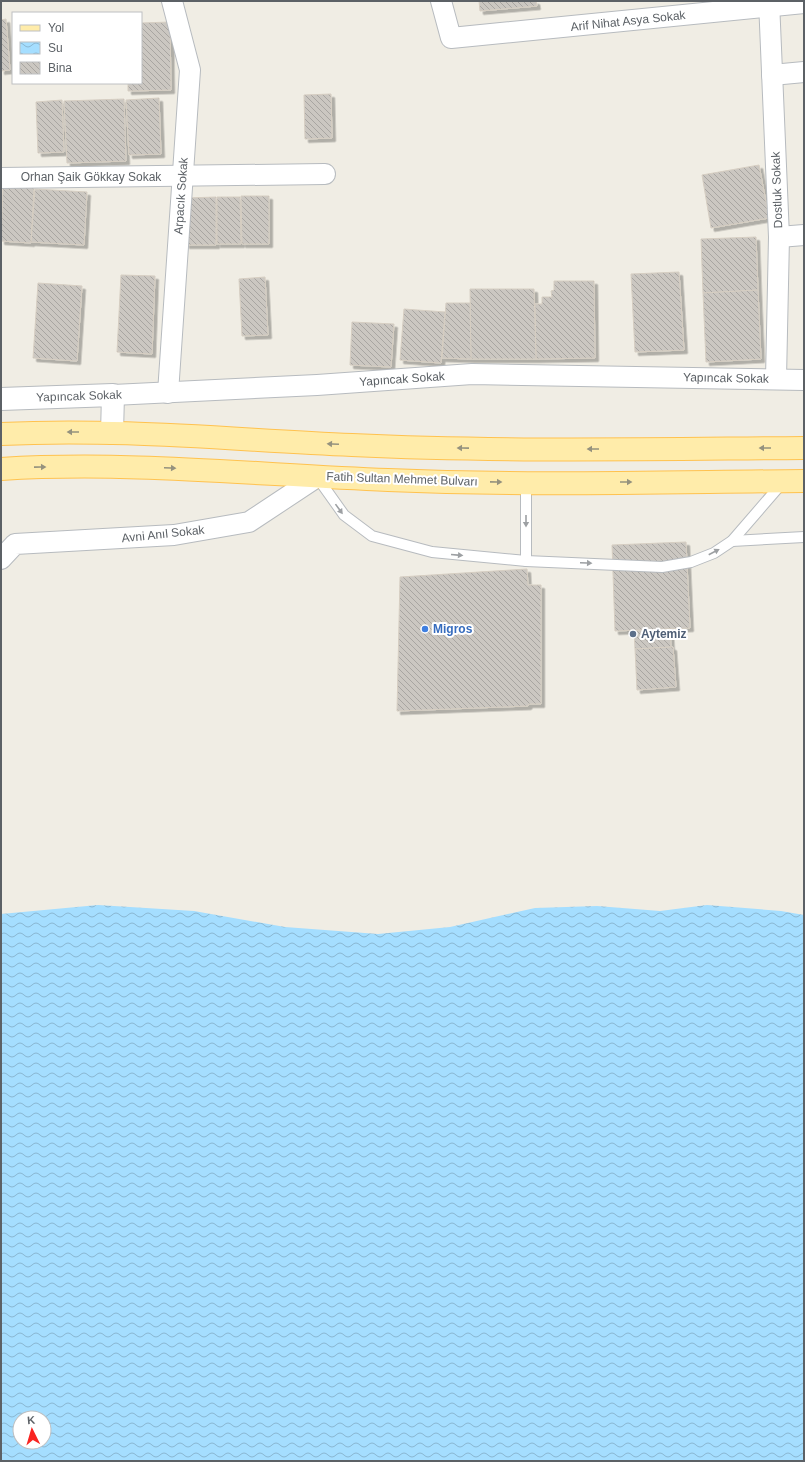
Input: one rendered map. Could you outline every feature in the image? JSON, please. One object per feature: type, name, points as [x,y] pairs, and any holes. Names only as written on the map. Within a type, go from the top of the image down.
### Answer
[{"type":"main road","points":[[1,434],[112,432],[353,446],[522,449],[804,448]]},
{"type":"main road","name":"Fatih Sultan Mehmet Bulvarı","points":[[1,469],[112,466],[202,469],[317,477],[391,480],[526,482],[794,482]]},
{"type":"street","name":"Arpacık Sokak","points":[[168,393],[190,70],[172,1]]},
{"type":"street","name":"Arif Nihat Asya Sokak","points":[[441,1],[451,38],[769,4],[804,3]]},
{"type":"street","name":"Dostluk Sokak","points":[[769,4],[779,237],[776,379]]},
{"type":"street","points":[[772,75],[804,72]]},
{"type":"street","name":"Orhan Şaik Gökkay Sokak","points":[[1,178],[182,177],[325,174]]},
{"type":"street","points":[[779,237],[804,236]]},
{"type":"street","name":"Yapıncak Sokak","points":[[1,399],[168,393],[472,374],[804,380]]},
{"type":"street","points":[[112,432],[113,395]]},
{"type":"street","name":"Avni Anıl Sokak","points":[[1,559],[15,544],[174,535],[249,522],[317,477]]},
{"type":"lane","points":[[317,477],[344,515],[372,536],[432,552],[526,561],[662,567],[691,562],[714,553],[732,541],[794,482]]},
{"type":"lane","points":[[526,482],[526,561]]},
{"type":"lane","points":[[732,541],[804,537]]},
{"type":"water","points":[[98,905],[194,911],[285,927],[378,934],[450,927],[535,908],[597,906],[660,911],[707,905],[781,911],[804,915],[804,1461],[1,1461],[1,914]]},
{"type":"building","points":[[479,1],[536,1],[537,6],[480,11]]},
{"type":"building","points":[[6,19],[10,70],[1,71],[1,20]]},
{"type":"building","points":[[170,22],[171,90],[128,91],[128,84],[142,84],[142,23]]},
{"type":"building","points":[[331,94],[332,138],[305,139],[304,95]]},
{"type":"building","points":[[159,98],[161,154],[129,155],[126,100]]},
{"type":"building","points":[[124,99],[126,161],[67,163],[64,101]]},
{"type":"building","points":[[62,100],[64,152],[38,153],[36,102]]},
{"type":"building","points":[[759,165],[769,218],[711,228],[702,175]]},
{"type":"building","points":[[3,187],[34,188],[31,243],[1,241]]},
{"type":"building","points":[[35,189],[87,192],[84,245],[31,242]]},
{"type":"building","points":[[241,196],[269,196],[269,244],[242,244]]},
{"type":"building","points":[[216,197],[216,245],[186,245],[185,198]]},
{"type":"building","points":[[217,197],[240,197],[241,244],[217,244]]},
{"type":"building","points":[[756,237],[758,290],[703,293],[701,239]]},
{"type":"building","points":[[679,272],[684,350],[635,352],[631,274]]},
{"type":"building","points":[[121,275],[155,276],[152,354],[117,352]]},
{"type":"building","points":[[265,277],[268,335],[242,336],[239,279]]},
{"type":"building","points":[[554,281],[594,281],[595,358],[536,359],[535,304],[542,304],[542,297],[552,297],[551,291],[554,290]]},
{"type":"building","points":[[38,283],[82,286],[77,361],[33,358]]},
{"type":"building","points":[[470,289],[534,289],[536,359],[471,359]]},
{"type":"building","points":[[758,290],[761,359],[706,362],[703,293]]},
{"type":"building","points":[[446,303],[470,303],[471,359],[442,358]]},
{"type":"building","points":[[404,309],[445,312],[441,363],[400,360]]},
{"type":"building","points":[[352,322],[394,324],[391,367],[350,365]]},
{"type":"building","points":[[686,542],[690,628],[615,631],[612,545]]},
{"type":"building","points":[[527,569],[528,585],[541,585],[541,704],[529,704],[528,706],[397,711],[400,577]]},
{"type":"building","points":[[670,629],[671,647],[635,649],[634,631]]},
{"type":"building","points":[[673,647],[676,687],[637,690],[635,649]]},
{"type":"place","name":"Migros","points":[[425,629]]},
{"type":"place","name":"Aytemiz","points":[[633,634]]}]
